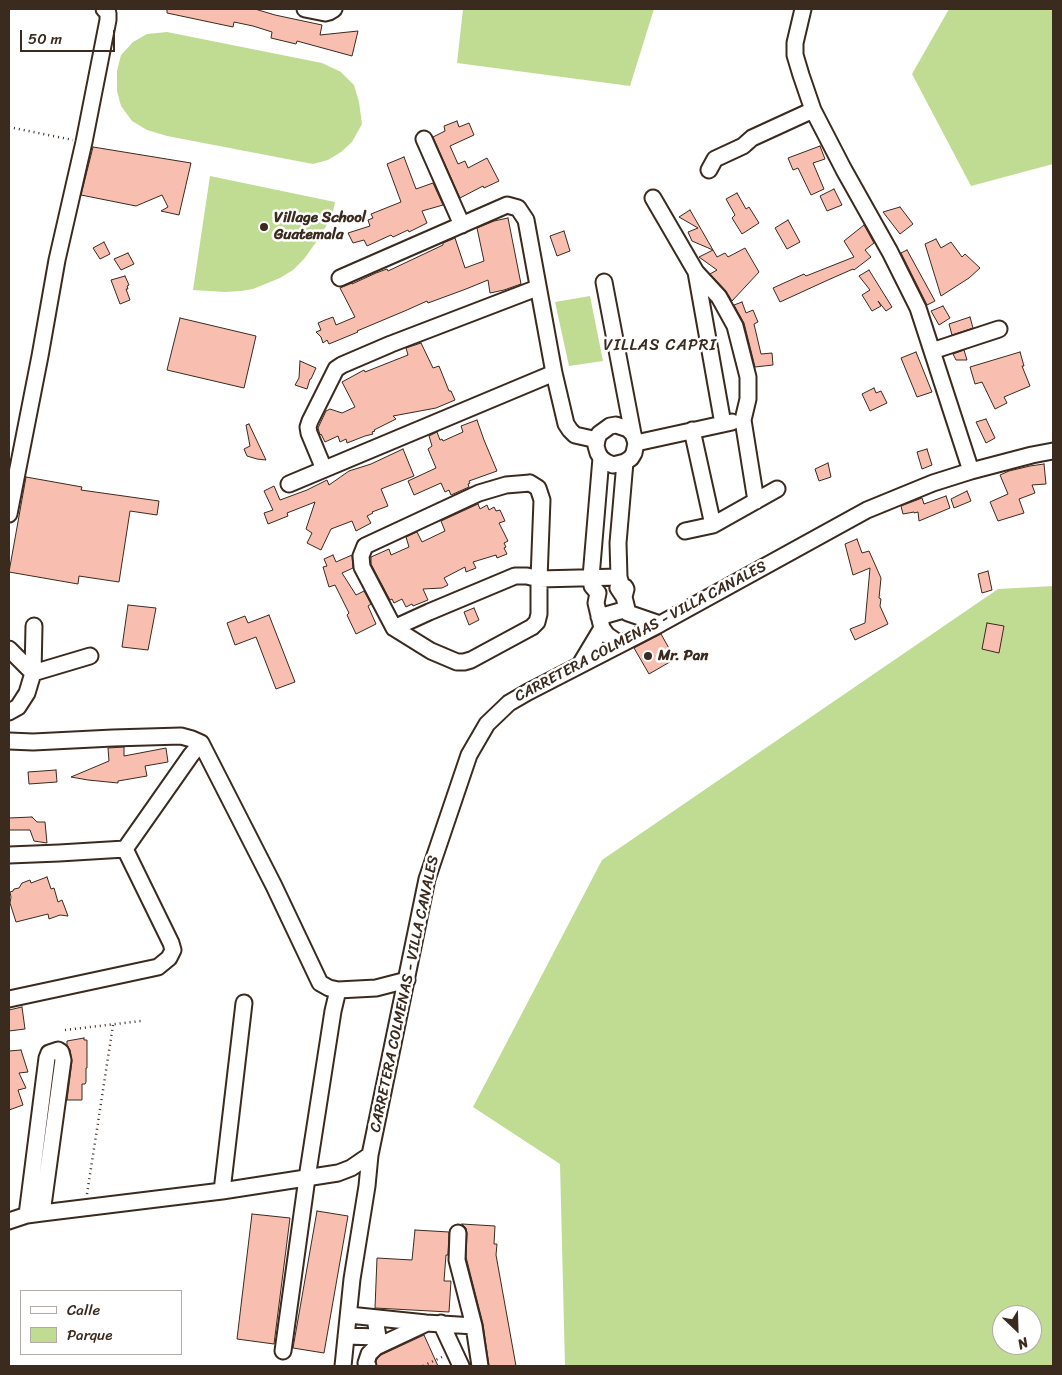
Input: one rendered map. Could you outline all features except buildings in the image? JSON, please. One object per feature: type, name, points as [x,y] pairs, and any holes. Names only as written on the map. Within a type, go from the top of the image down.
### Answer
[{"type":"street","points":[[9,514],[57,260],[84,142],[108,20],[108,13],[104,9]]},
{"type":"street","points":[[305,9],[325,13],[334,9]]},
{"type":"street","points":[[803,9],[795,43],[795,55],[813,110],[910,289],[918,308],[971,471]]},
{"type":"street","points":[[709,170],[716,159],[743,146],[752,138],[813,110]]},
{"type":"street","points":[[424,138],[462,225]]},
{"type":"street","points":[[652,198],[696,272],[719,297],[735,326],[748,378],[748,399],[743,420],[756,501]]},
{"type":"street","points":[[340,278],[507,205],[518,208],[526,220],[554,373],[566,424],[576,435],[597,440]]},
{"type":"street","points":[[696,272],[723,424]]},
{"type":"street","points":[[604,282],[634,438],[634,453],[631,458],[619,464],[613,464],[601,458],[598,453],[596,446],[599,434],[610,426],[616,425],[628,429],[634,438]]},
{"type":"street","points":[[324,469],[308,427],[336,369],[391,344],[538,288]]},
{"type":"street","points":[[932,351],[999,329]]},
{"type":"street","points":[[289,484],[554,373]]},
{"type":"street","points":[[634,438],[692,430],[743,420]]},
{"type":"street","points":[[692,430],[713,525]]},
{"type":"street","name":"CARRETERA COLMENAS - VILLA CANALES","points":[[343,1366],[352,1279],[370,1155],[427,879],[468,755],[487,724],[509,703],[548,681],[660,624],[867,510],[933,483],[1032,454],[1053,451]]},
{"type":"street","points":[[601,458],[591,581],[598,593],[599,616],[607,635],[624,642],[624,596],[618,543],[625,462]]},
{"type":"street","points":[[522,483],[530,483],[538,488],[542,500],[538,579],[539,614],[537,622],[532,627],[464,662],[458,662],[431,651],[394,628],[362,567],[361,556],[365,546],[479,493],[506,485],[522,483]]},
{"type":"street","points":[[685,531],[713,525],[777,490]]},
{"type":"street","points":[[394,628],[516,576],[538,579],[591,581],[624,596],[660,624]]},
{"type":"street","points":[[581,664],[599,616],[624,596]]},
{"type":"street","points":[[9,712],[18,707],[22,702],[33,673],[34,626]]},
{"type":"street","points":[[9,649],[33,673]]},
{"type":"street","points":[[33,673],[90,656]]},
{"type":"street","points":[[9,741],[33,742],[180,736],[201,743],[274,886],[320,983],[338,990],[376,988],[407,980]]},
{"type":"street","points":[[125,849],[201,743]]},
{"type":"street","points":[[9,854],[59,854],[125,849]]},
{"type":"street","points":[[9,999],[158,966],[169,958],[173,950],[171,943],[125,849]]},
{"type":"street","points":[[283,1351],[307,1178],[333,1011],[338,990]]},
{"type":"street","points":[[222,1190],[244,1003]]},
{"type":"street","points":[[58,1050],[61,1052],[63,1060],[34,1214],[47,1058],[49,1053],[58,1050]]},
{"type":"street","points":[[9,1221],[34,1214],[338,1173],[351,1168],[370,1155]]},
{"type":"street","points":[[458,1233],[458,1260],[474,1326],[480,1366]]},
{"type":"street","points":[[349,1315],[474,1326]]},
{"type":"street","points":[[368,1366],[366,1363],[368,1354],[377,1342],[375,1318]]},
{"type":"street","points":[[346,1336],[377,1342],[433,1323]]},
{"type":"street","points":[[433,1323],[454,1351],[461,1366]]},
{"type":"path","points":[[9,127],[84,142]]},
{"type":"path","points":[[65,1030],[141,1021]]},
{"type":"path","points":[[85,1208],[113,1025]]},
{"type":"path","points":[[424,1366],[454,1351]]},
{"type":"green space","points":[[463,9],[654,9],[630,86],[457,63]]},
{"type":"green space","points":[[949,9],[1053,9],[1053,164],[971,186],[912,74]]},
{"type":"green space","points":[[167,32],[322,63],[341,72],[354,85],[362,124],[352,142],[341,152],[328,160],[313,164],[167,136],[147,130],[132,121],[121,106],[117,91],[117,71],[121,55],[133,42],[147,34]]},
{"type":"green space","name":"Village School Guatemala","points":[[210,176],[335,202],[332,216],[304,259],[293,270],[280,278],[253,289],[241,291],[193,290]]},
{"type":"green space","points":[[590,296],[603,361],[569,366],[555,302]]},
{"type":"green space","points":[[1053,586],[1053,1366],[565,1366],[560,1164],[473,1107],[602,860],[998,589]]},
{"type":"place","name":"Village School Guatemala","points":[[264,227]]},
{"type":"place","name":"Mr. Pan","points":[[648,656]]},
{"type":"district","name":"VILLAS CAPRI","points":[[660,346]]}]
